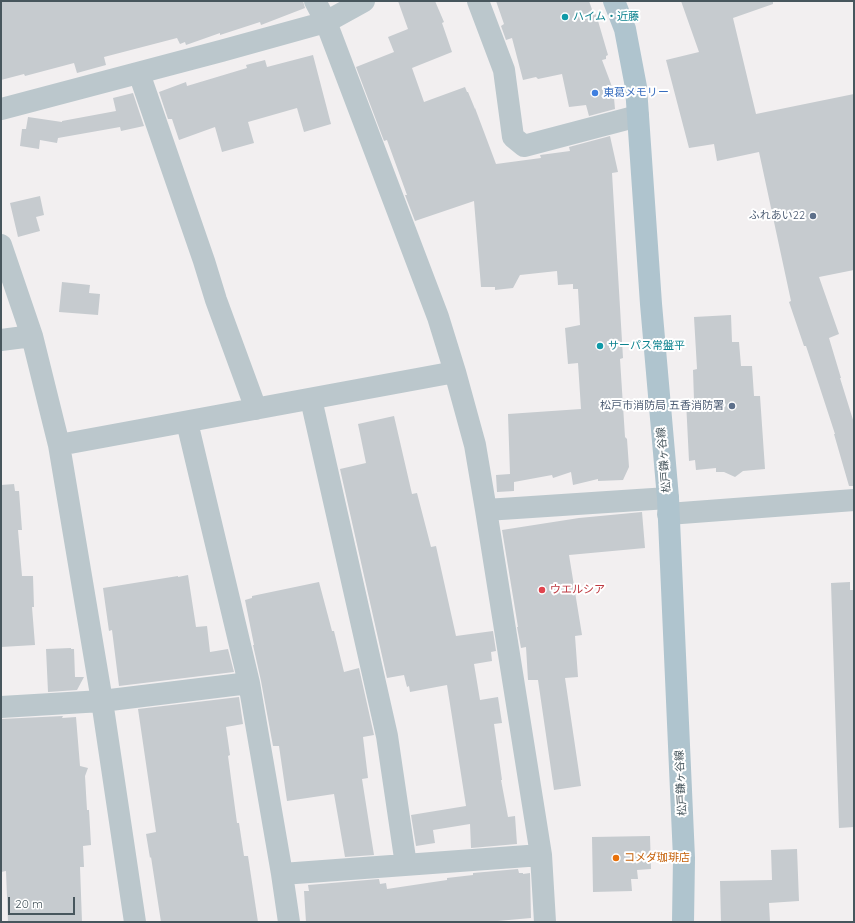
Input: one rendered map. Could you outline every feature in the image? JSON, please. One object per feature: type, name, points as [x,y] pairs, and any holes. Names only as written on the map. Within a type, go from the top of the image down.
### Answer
[{"type":"main road","name":"松戸鎌ヶ谷線","points":[[614,1],[625,29],[636,87],[651,304],[668,506],[684,858],[683,922]]},
{"type":"street","points":[[315,1],[326,22],[438,316],[475,445],[541,856],[545,922]]},
{"type":"street","points":[[1,109],[326,22],[364,1]]},
{"type":"street","points":[[478,1],[504,70],[513,137],[524,146],[638,116]]},
{"type":"street","points":[[139,72],[216,300],[256,409]]},
{"type":"street","points":[[1,246],[32,336],[59,445],[102,702],[135,922]]},
{"type":"street","points":[[1,340],[32,336]]},
{"type":"street","points":[[59,445],[455,372]]},
{"type":"street","points":[[311,398],[387,736],[406,865]]},
{"type":"street","points":[[187,422],[248,683],[282,874],[289,922]]},
{"type":"street","points":[[486,510],[854,500]]},
{"type":"street","points":[[1,707],[102,702],[248,683]]},
{"type":"street","points":[[282,874],[541,856]]},
{"type":"building","points":[[1,1],[303,1],[305,8],[261,25],[260,22],[220,35],[220,33],[186,45],[185,42],[180,44],[177,38],[104,57],[106,65],[77,73],[74,63],[25,76],[24,74],[1,80]]},
{"type":"building","points":[[398,1],[435,1],[444,22],[442,23],[452,52],[412,68],[424,102],[465,87],[475,108],[496,164],[541,158],[540,155],[570,151],[569,147],[610,136],[618,172],[612,173],[623,358],[620,359],[625,437],[627,439],[629,467],[623,480],[598,481],[598,479],[573,485],[571,472],[553,478],[552,475],[514,482],[514,491],[497,492],[496,475],[510,474],[508,414],[581,409],[578,363],[568,364],[565,328],[580,325],[578,289],[573,289],[573,284],[558,285],[557,271],[520,275],[513,288],[495,290],[495,287],[481,287],[474,201],[415,221],[387,140],[384,141],[356,67],[394,52],[388,37],[408,29]]},
{"type":"building","points":[[496,1],[589,1],[594,15],[596,14],[608,55],[606,56],[606,59],[602,60],[611,84],[615,109],[589,116],[586,105],[569,107],[562,74],[538,79],[536,77],[523,80],[512,38],[506,40],[501,26],[504,24]]},
{"type":"building","points":[[681,1],[773,1],[773,4],[733,18],[756,114],[854,94],[854,270],[819,277],[839,334],[829,338],[854,423],[854,486],[849,486],[835,434],[806,346],[804,346],[789,302],[791,301],[759,152],[717,161],[714,144],[689,148],[666,60],[699,52]]},
{"type":"building","points":[[313,55],[331,124],[304,132],[297,108],[248,122],[254,143],[222,152],[215,127],[179,140],[172,119],[168,119],[159,92],[186,82],[187,86],[247,68],[246,65],[265,60],[267,67]]},
{"type":"building","points":[[133,93],[144,126],[121,131],[120,127],[58,138],[57,143],[40,140],[39,149],[20,146],[22,129],[26,129],[28,117],[62,122],[116,111],[113,98]]},
{"type":"building","points":[[40,196],[44,215],[36,217],[40,231],[18,237],[10,203]]},
{"type":"building","points":[[62,282],[90,285],[89,293],[100,294],[98,315],[59,312]]},
{"type":"building","points":[[731,315],[732,342],[739,342],[741,366],[752,366],[754,396],[760,396],[765,469],[743,471],[735,477],[724,472],[716,472],[716,468],[696,470],[695,460],[689,461],[686,401],[694,400],[693,370],[697,369],[694,317]]},
{"type":"building","points":[[394,416],[412,494],[417,493],[431,547],[436,546],[456,636],[493,631],[496,651],[491,652],[492,661],[474,664],[480,700],[498,697],[502,723],[494,724],[501,780],[508,817],[515,816],[517,844],[471,848],[470,824],[433,830],[435,843],[416,846],[411,815],[466,806],[447,685],[410,692],[404,675],[387,678],[340,469],[366,463],[358,424]]},
{"type":"building","points":[[14,484],[15,491],[19,491],[22,530],[18,530],[22,576],[33,576],[34,607],[32,607],[35,645],[1,647],[1,485]]},
{"type":"building","points":[[642,512],[645,548],[569,555],[582,635],[575,636],[578,677],[565,678],[581,786],[554,790],[538,680],[528,680],[526,647],[521,648],[502,530],[579,518]]},
{"type":"building","points":[[188,575],[196,627],[207,626],[210,652],[228,649],[234,672],[119,686],[112,630],[109,631],[103,588]]},
{"type":"building","points":[[319,582],[332,631],[334,631],[344,672],[359,668],[374,735],[363,737],[368,778],[362,779],[374,855],[345,857],[334,794],[287,801],[279,746],[273,746],[245,600],[252,598],[252,596]]},
{"type":"building","points":[[850,582],[850,590],[854,590],[854,827],[839,828],[831,583]]},
{"type":"building","points":[[46,649],[74,649],[75,677],[84,677],[77,690],[48,692]]},
{"type":"building","points":[[239,697],[243,724],[226,727],[230,755],[228,756],[237,823],[239,823],[244,856],[248,856],[258,922],[161,922],[146,834],[156,832],[138,709]]},
{"type":"building","points":[[63,716],[62,718],[76,717],[80,766],[88,768],[85,776],[91,845],[83,846],[84,867],[80,867],[82,922],[8,922],[6,871],[1,872],[1,719]]},
{"type":"building","points":[[650,836],[651,869],[637,870],[638,879],[631,879],[632,891],[593,892],[592,837]]},
{"type":"building","points":[[797,849],[799,901],[769,903],[770,922],[721,922],[720,881],[772,880],[771,850]]},
{"type":"building","points":[[518,869],[519,873],[530,873],[531,918],[487,922],[306,922],[304,891],[309,891],[308,885],[379,879],[380,884],[386,883],[387,889],[447,880],[447,878],[473,875],[473,873]]},
{"type":"place","name":"ハイム・近藤","points":[[565,17]]},
{"type":"place","name":"東葛メモリー","points":[[595,93]]},
{"type":"place","name":"ふれあい22","points":[[813,216]]},
{"type":"place","name":"サーパス常盤平","points":[[600,346]]},
{"type":"place","name":"松戸市消防局 五香消防署","points":[[732,406]]},
{"type":"place","name":"ウエルシア","points":[[542,590]]},
{"type":"place","name":"コメダ珈琲店","points":[[616,858]]}]
